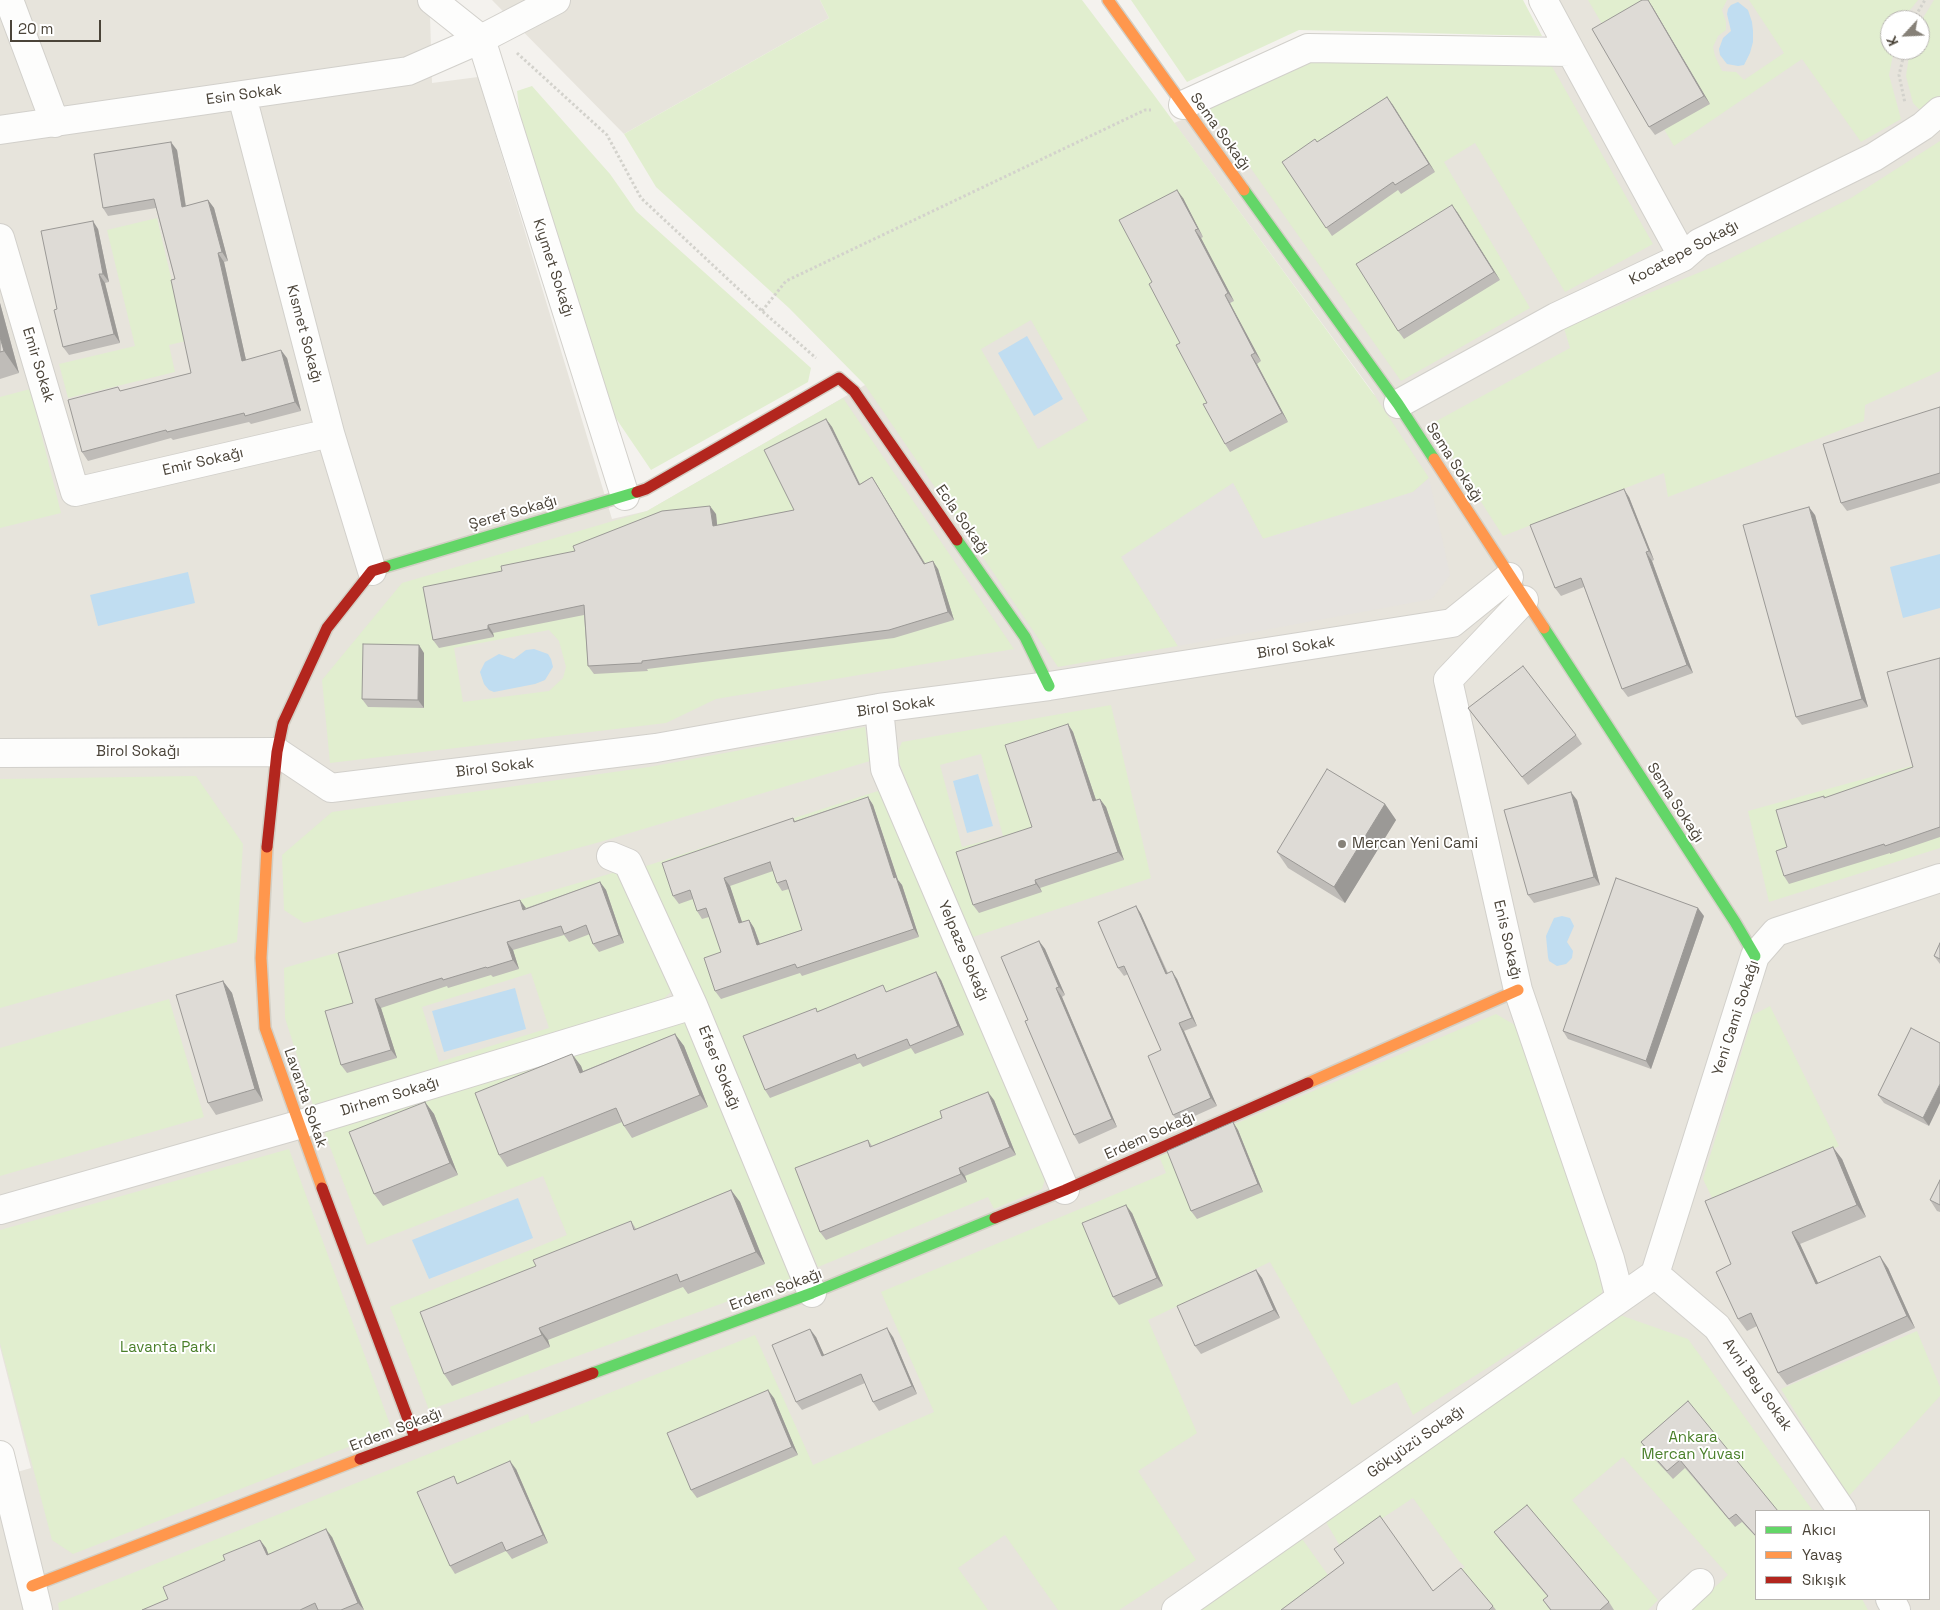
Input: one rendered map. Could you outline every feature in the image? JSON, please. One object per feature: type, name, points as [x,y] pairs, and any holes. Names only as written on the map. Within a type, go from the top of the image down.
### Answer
[{"type":"street","points":[[9,0],[55,123]]},
{"type":"street","points":[[432,0],[488,36]]},
{"type":"street","name":"Esin Sokak","points":[[0,130],[408,71],[488,36],[556,0]]},
{"type":"street","name":"Sema Sokağı","points":[[1108,0],[1398,404],[1735,922],[1754,956]]},
{"type":"street","points":[[1543,0],[1683,257]]},
{"type":"street","name":"Kıymet Sokağı","points":[[488,36],[625,496]]},
{"type":"street","points":[[1182,105],[1308,48],[1572,52]]},
{"type":"street","name":"Kısmet Sokağı","points":[[242,96],[330,433],[372,571]]},
{"type":"street","name":"Kocatepe Sokağı","points":[[1398,404],[1556,317],[1683,257],[1700,243],[1874,157],[1931,118]]},
{"type":"street","name":"Emir Sokak","points":[[0,238],[75,492]]},
{"type":"street","name":"Şeref Sokağı","points":[[372,571],[646,489],[839,378]]},
{"type":"street","name":"Ecla Sokağı","points":[[839,378],[854,391],[1025,637],[1049,686]]},
{"type":"street","name":"Emir Sokağı","points":[[75,492],[330,433]]},
{"type":"street","points":[[276,752],[283,723],[327,628],[372,571]]},
{"type":"street","name":"Birol Sokak","points":[[276,752],[331,788],[656,748],[878,708],[1049,686],[1452,623],[1509,577]]},
{"type":"street","name":"Enis Sokağı","points":[[1524,600],[1448,680],[1518,990],[1610,1259],[1620,1298]]},
{"type":"street","name":"Yelpaze Sokağı","points":[[878,708],[885,769],[1065,1190]]},
{"type":"street","name":"Birol Sokağı","points":[[0,753],[276,752]]},
{"type":"street","name":"Lavanta Sokak","points":[[276,752],[267,842],[261,958],[265,1028],[298,1125],[415,1438]]},
{"type":"street","name":"Efser Sokağı","points":[[611,856],[628,863],[693,1005],[812,1293]]},
{"type":"street","name":"Yeni Cami Sokağı","points":[[1655,1274],[1754,956],[1776,932],[1940,878]]},
{"type":"street","name":"Erdem Sokağı","points":[[35,1598],[415,1438],[812,1293],[1065,1190],[1518,990]]},
{"type":"street","name":"Dirhem Sokağı","points":[[0,1210],[298,1125],[693,1005]]},
{"type":"street","name":"Gökyüzü Sokağı","points":[[1176,1610],[1655,1274]]},
{"type":"street","name":"Avni Bey Sokak","points":[[1655,1274],[1717,1327],[1841,1510]]},
{"type":"street","points":[[0,1455],[35,1598]]},
{"type":"street","points":[[1671,1610],[1700,1583]]},
{"type":"path","points":[[488,36],[607,134],[641,198],[762,311],[839,378]]},
{"type":"path","points":[[1903,60],[1899,75],[1907,113],[1931,118]]},
{"type":"path","points":[[762,311],[786,281],[1145,110],[1182,105]]},
{"type":"shaded area","points":[[0,0],[442,0],[430,15],[432,83],[478,77],[612,519],[647,511],[865,385],[1077,160],[1375,395],[1174,123],[1209,109],[1305,63],[1550,63],[1557,0],[1940,0],[1940,1610],[0,1610],[0,1477],[31,1468],[0,1347]]},
{"type":"shaded area","points":[[492,0],[820,0],[829,18],[624,134]]},
{"type":"shaded area","points":[[1429,478],[1450,575],[1432,599],[1178,646],[1121,557],[1233,483],[1263,539],[1413,492]]},
{"type":"green space","points":[[820,0],[1082,0],[1375,396],[1429,478],[1413,492],[1263,539],[1233,483],[1122,558],[1178,646],[1058,667],[865,385],[789,308],[656,187],[624,134],[829,18]],"holes":[[[1031,320],[1088,420],[1038,449],[981,349]]]},
{"type":"green space","points":[[1131,0],[1523,0],[1542,36],[1299,30],[1187,82]]},
{"type":"green space","points":[[1588,0],[1727,0],[1722,10],[1726,22],[1726,30],[1718,36],[1713,47],[1722,71],[1736,72],[1744,80],[1784,53],[1749,0],[1918,0],[1910,10],[1880,10],[1880,60],[1892,60],[1889,75],[1901,119],[1861,142],[1802,59],[1674,146]]},
{"type":"green space","points":[[1934,0],[1940,0],[1940,98],[1922,112],[1913,103],[1906,76],[1908,60],[1930,60],[1930,10],[1928,10]]},
{"type":"green space","points":[[1305,63],[1550,63],[1653,244],[1565,292],[1475,143],[1444,162],[1530,308],[1401,381],[1209,109]]},
{"type":"green space","points":[[532,86],[610,174],[636,211],[811,368],[808,382],[651,470],[611,411],[522,133],[517,91]]},
{"type":"green space","points":[[1940,141],[1940,371],[1865,405],[1864,421],[1668,497],[1664,473],[1503,536],[1431,424],[1570,348],[1564,328],[1715,266],[1851,198]]},
{"type":"green space","points":[[157,218],[186,341],[169,345],[175,372],[68,398],[59,364],[135,346],[107,230]]},
{"type":"green space","points":[[30,389],[61,513],[0,528],[0,397]]},
{"type":"green space","points":[[843,398],[1014,649],[716,699],[666,723],[330,763],[322,680],[402,583],[647,511]],"holes":[[[549,630],[559,641],[566,667],[563,678],[549,691],[463,702],[454,648]]]},
{"type":"green space","points":[[1111,705],[1151,878],[970,938],[896,755],[902,742]],"holes":[[[981,754],[1003,836],[962,847],[940,765]]]},
{"type":"green space","points":[[865,727],[870,761],[600,842],[304,923],[284,910],[282,855],[332,812],[649,767]]},
{"type":"green space","points":[[1940,758],[1940,848],[1769,902],[1748,811]]},
{"type":"green space","points":[[196,776],[243,844],[237,942],[0,1008],[0,779]]},
{"type":"green space","points":[[884,789],[1047,1173],[1042,1189],[994,1209],[988,1197],[818,1267],[717,1028],[643,867]]},
{"type":"green space","points":[[623,870],[672,991],[660,1002],[313,1105],[285,1018],[284,968]],"holes":[[[531,973],[549,1028],[439,1062],[422,1007]]]},
{"type":"green space","points":[[169,999],[204,1117],[0,1176],[0,1048]]},
{"type":"green space","points":[[1770,1006],[1839,1146],[1713,1200],[1703,1179],[1753,1015]]},
{"type":"green space","points":[[1496,1014],[1520,1028],[1605,1279],[1601,1296],[1413,1415],[1397,1382],[1352,1405],[1270,1262],[1148,1320],[1197,1433],[1138,1471],[1196,1560],[1119,1610],[1058,1610],[1005,1535],[958,1568],[988,1610],[59,1610],[58,1603],[528,1414],[531,1424],[755,1335],[813,1465],[934,1412],[881,1292],[1166,1173],[1159,1156]]},
{"type":"green space","points":[[685,1019],[792,1278],[429,1410],[390,1307],[567,1235],[543,1176],[367,1245],[324,1131]]},
{"type":"green space","name":"Lavanta Parkı","points":[[289,1149],[392,1430],[73,1554],[52,1540],[0,1343],[0,1230]]},
{"type":"green space","name":"Ankara Mercan Yuvası","points":[[1617,1314],[1688,1339],[1812,1510],[1755,1510],[1755,1600],[1863,1600],[1868,1610],[1690,1610],[1728,1575],[1623,1457],[1572,1500],[1658,1600],[1648,1610],[1407,1610],[1465,1567],[1413,1498],[1340,1546],[1323,1517]]},
{"type":"green space","points":[[1917,1331],[1940,1387],[1940,1396],[1848,1497],[1781,1389]]},
{"type":"green space","points":[[1300,1536],[1353,1610],[1197,1610]]},
{"type":"water","points":[[1738,2],[1748,10],[1752,22],[1753,42],[1744,65],[1738,66],[1727,64],[1720,55],[1719,49],[1723,38],[1731,31],[1727,14],[1728,9],[1731,5]]},
{"type":"water","points":[[1027,336],[1063,399],[1034,416],[998,353]]},
{"type":"water","points":[[1940,554],[1940,608],[1903,618],[1890,567]]},
{"type":"water","points":[[188,572],[195,603],[98,626],[90,595]]},
{"type":"water","points":[[534,649],[548,654],[551,659],[553,667],[545,680],[535,684],[494,692],[489,690],[484,684],[480,672],[485,662],[499,654],[514,659],[526,650]]},
{"type":"water","points":[[978,774],[993,826],[967,833],[953,781]]},
{"type":"water","points":[[1562,916],[1570,918],[1574,926],[1567,942],[1573,951],[1572,958],[1566,964],[1557,966],[1549,961],[1546,936],[1554,918]]},
{"type":"water","points":[[515,988],[526,1029],[444,1052],[432,1011]]},
{"type":"water","points":[[518,1198],[533,1238],[429,1279],[412,1240]]},
{"type":"building","points":[[1642,0],[1648,0],[1704,96],[1649,127],[1592,29]]},
{"type":"building","points":[[1387,97],[1429,164],[1395,185],[1393,182],[1326,228],[1282,162],[1315,139],[1317,142]]},
{"type":"building","points":[[171,142],[182,207],[208,200],[222,252],[218,253],[242,361],[281,350],[295,402],[245,416],[244,413],[167,432],[166,430],[82,452],[68,400],[118,387],[120,391],[191,373],[171,280],[175,279],[154,199],[103,208],[94,154]]},
{"type":"building","points":[[1177,190],[1198,229],[1195,230],[1228,293],[1225,295],[1255,353],[1251,355],[1282,413],[1225,444],[1203,404],[1207,403],[1176,345],[1180,343],[1149,284],[1152,282],[1119,220]]},
{"type":"building","points":[[1452,205],[1494,272],[1398,331],[1356,264]]},
{"type":"building","points":[[93,221],[103,274],[99,274],[114,334],[63,347],[54,310],[57,309],[41,231]]},
{"type":"building","points":[[0,337],[4,351],[0,352]]},
{"type":"building","points":[[1940,407],[1940,473],[1841,503],[1823,444]]},
{"type":"building","points":[[826,419],[859,485],[872,477],[924,564],[933,561],[948,612],[889,630],[642,661],[642,663],[588,666],[584,605],[488,625],[488,629],[433,640],[423,587],[502,571],[501,566],[575,551],[573,546],[662,511],[710,506],[713,526],[794,510],[764,450]]},
{"type":"building","points":[[1624,489],[1649,551],[1646,552],[1687,665],[1622,689],[1581,578],[1555,588],[1530,525]]},
{"type":"building","points":[[1809,507],[1862,699],[1796,717],[1743,525]]},
{"type":"building","points":[[363,644],[419,645],[418,700],[362,699]]},
{"type":"building","points":[[1940,658],[1940,827],[1885,846],[1884,844],[1784,876],[1776,851],[1787,847],[1776,810],[1824,796],[1824,798],[1913,767],[1887,672]]},
{"type":"building","points":[[1523,666],[1576,735],[1522,777],[1468,708]]},
{"type":"building","points":[[1068,724],[1093,801],[1100,799],[1118,852],[1035,880],[1036,884],[973,905],[956,852],[1032,827],[1005,745]]},
{"type":"building","name":"Mercan Yeni Cami","points":[[1327,769],[1385,804],[1334,887],[1277,852]]},
{"type":"building","points":[[1571,792],[1594,877],[1528,895],[1504,810]]},
{"type":"building","points":[[868,797],[894,878],[896,877],[914,929],[797,968],[795,964],[715,991],[704,958],[721,952],[706,908],[697,911],[690,890],[673,896],[662,863],[793,818],[794,822]],"holes":[[[770,862],[777,883],[786,880],[802,930],[757,945],[749,920],[739,923],[724,878]]]},
{"type":"building","points":[[1616,878],[1698,908],[1646,1061],[1563,1031]]},
{"type":"building","points":[[600,882],[619,935],[593,944],[586,925],[564,934],[561,926],[507,942],[513,960],[443,980],[442,978],[375,999],[391,1050],[341,1065],[325,1011],[353,1003],[338,953],[520,900],[523,910]]},
{"type":"building","points":[[1136,906],[1166,974],[1172,971],[1192,1018],[1179,1023],[1211,1098],[1173,1115],[1148,1056],[1161,1050],[1124,966],[1118,968],[1098,922]]},
{"type":"building","points":[[1039,941],[1059,987],[1056,988],[1112,1119],[1074,1135],[1025,1021],[1028,1020],[1001,957]]},
{"type":"building","points":[[1940,943],[1940,959],[1934,956]]},
{"type":"building","points":[[936,972],[958,1026],[910,1046],[907,1039],[857,1059],[855,1054],[765,1090],[743,1036],[816,1008],[817,1012],[883,985],[886,992]]},
{"type":"building","points":[[223,981],[255,1089],[208,1103],[176,995]]},
{"type":"building","points":[[1911,1028],[1940,1043],[1940,1084],[1923,1118],[1878,1095]]},
{"type":"building","points":[[675,1034],[700,1095],[624,1126],[616,1108],[499,1155],[475,1093],[572,1054],[580,1073]]},
{"type":"building","points":[[988,1092],[1010,1147],[959,1168],[961,1174],[820,1232],[795,1168],[868,1140],[870,1147],[942,1118],[940,1111]]},
{"type":"building","points":[[425,1102],[450,1163],[374,1194],[349,1132]]},
{"type":"building","points":[[1233,1122],[1258,1184],[1191,1211],[1167,1151]]},
{"type":"building","points":[[1833,1147],[1857,1205],[1792,1232],[1816,1284],[1880,1256],[1907,1316],[1778,1373],[1751,1313],[1738,1319],[1716,1272],[1731,1264],[1705,1201]]},
{"type":"building","points":[[1940,1180],[1940,1205],[1930,1200]]},
{"type":"building","points":[[731,1190],[756,1252],[680,1282],[677,1274],[539,1328],[542,1335],[444,1374],[420,1312],[536,1266],[533,1260],[631,1221],[634,1230]]},
{"type":"building","points":[[1126,1205],[1157,1278],[1113,1297],[1082,1223]]},
{"type":"building","points":[[1256,1270],[1274,1310],[1195,1346],[1177,1306]]},
{"type":"building","points":[[887,1328],[912,1386],[873,1402],[861,1374],[796,1402],[772,1345],[810,1329],[822,1356]]},
{"type":"building","points":[[768,1390],[792,1447],[691,1490],[667,1433]]},
{"type":"building","points":[[1688,1401],[1777,1510],[1755,1510],[1755,1535],[1736,1514],[1729,1519],[1680,1460],[1667,1471],[1641,1442]]},
{"type":"building","points":[[510,1461],[543,1535],[506,1551],[502,1542],[450,1566],[417,1492],[454,1476],[457,1484]]},
{"type":"building","points":[[1527,1505],[1609,1602],[1600,1610],[1551,1610],[1543,1600],[1548,1596],[1494,1532]]},
{"type":"building","points":[[1380,1516],[1433,1591],[1461,1568],[1493,1606],[1489,1610],[1281,1610],[1344,1563],[1334,1549]]},
{"type":"building","points":[[326,1529],[358,1603],[341,1610],[318,1610],[315,1603],[300,1610],[142,1610],[168,1599],[163,1587],[225,1560],[223,1555],[260,1540],[267,1555]]},
{"type":"traffic: fast","points":[[1244,190],[1398,404],[1434,459]]},
{"type":"traffic: fast","points":[[385,567],[637,492]]},
{"type":"traffic: fast","points":[[957,540],[1025,637],[1049,686]]},
{"type":"traffic: fast","points":[[1544,628],[1735,922],[1755,956]]},
{"type":"traffic: fast","points":[[593,1373],[812,1293],[995,1218]]},
{"type":"traffic: slow","points":[[1108,0],[1244,190]]},
{"type":"traffic: slow","points":[[1434,459],[1544,628]]},
{"type":"traffic: slow","points":[[267,847],[261,958],[265,1028],[322,1188]]},
{"type":"traffic: slow","points":[[1308,1083],[1518,990]]},
{"type":"traffic: slow","points":[[32,1586],[360,1459]]},
{"type":"traffic: jam","points":[[637,492],[646,489],[839,378],[854,391],[957,540]]},
{"type":"traffic: jam","points":[[267,847],[277,752],[283,723],[327,628],[372,571],[385,567]]},
{"type":"traffic: jam","points":[[995,1218],[1065,1190],[1308,1083]]},
{"type":"traffic: jam","points":[[322,1188],[415,1438]]},
{"type":"traffic: jam","points":[[360,1459],[593,1373]]},
{"type":"place","name":"Mercan Yeni Cami","points":[[1342,844]]}]
